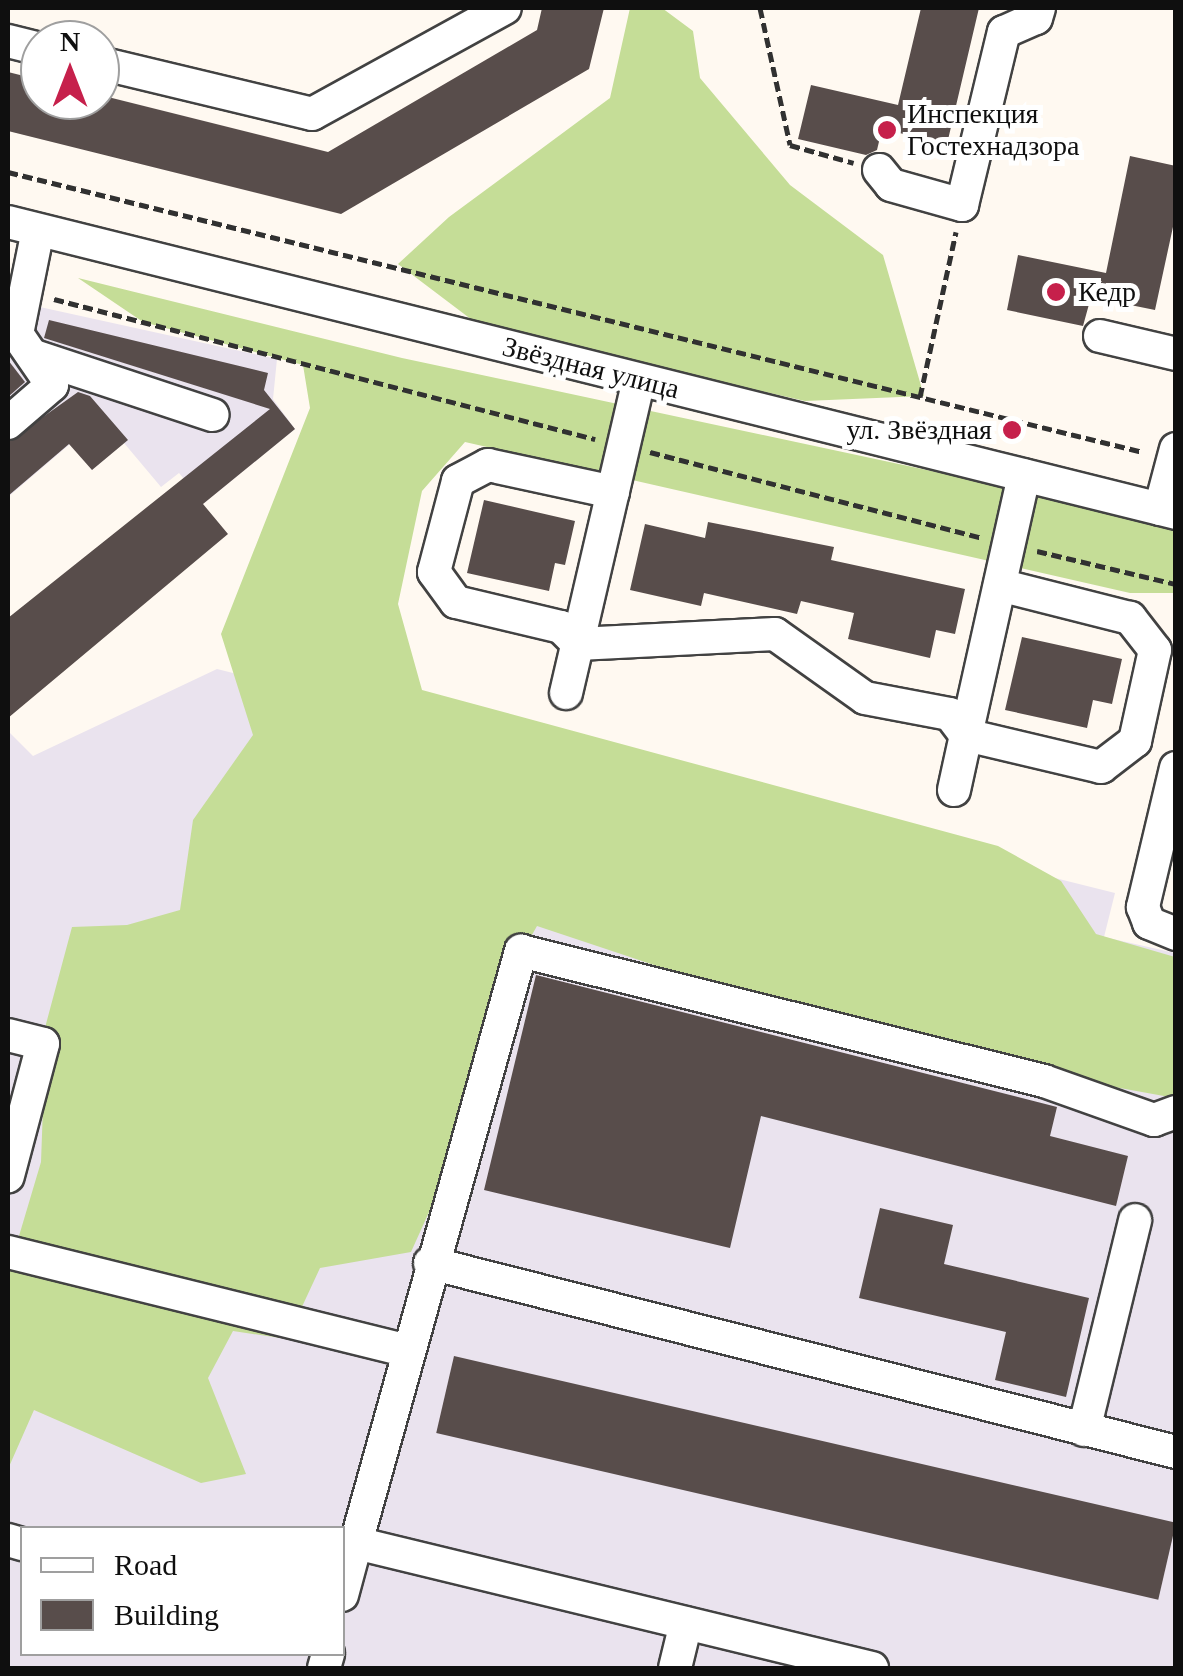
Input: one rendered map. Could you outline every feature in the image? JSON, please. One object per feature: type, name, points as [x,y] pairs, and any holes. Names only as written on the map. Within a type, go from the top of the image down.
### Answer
[{"type":"street","points":[[120,69],[312,114],[505,8]]},
{"type":"street","points":[[879,170],[891,185],[962,205],[1004,32],[1036,18],[1038,8]]},
{"type":"street","points":[[8,423],[52,385],[17,334],[26,292],[23,226]]},
{"type":"street","name":"Звёздная улица","points":[[23,226],[1168,511]]},
{"type":"street","points":[[1100,336],[1176,354]]},
{"type":"street","points":[[34,356],[212,414]]},
{"type":"street","points":[[566,693],[639,380]]},
{"type":"street","points":[[1168,511],[1174,454]]},
{"type":"street","points":[[613,492],[488,465],[458,481],[434,572],[456,602],[561,627],[578,644],[775,634],[865,698],[950,714],[966,735],[1101,768],[1135,741],[1155,650],[1130,618],[1000,585]]},
{"type":"street","points":[[954,790],[1024,475]]},
{"type":"street","points":[[1173,787],[1143,907],[1148,923],[1176,934]]},
{"type":"street","points":[[345,1583],[430,1263],[521,951],[1044,1081],[1154,1120],[1176,1112]]},
{"type":"street","points":[[8,1035],[43,1044],[8,1176]]},
{"type":"street","points":[[1084,1430],[1135,1220]]},
{"type":"street","points":[[8,1252],[407,1352]]},
{"type":"street","points":[[430,1263],[1176,1452]]},
{"type":"street","points":[[356,1542],[872,1668]]},
{"type":"street","points":[[674,1668],[686,1623]]},
{"type":"path","points":[[760,8],[790,145],[879,170]]},
{"type":"path","points":[[8,172],[920,397],[1174,454]]},
{"type":"path","points":[[920,397],[962,205]]},
{"type":"path","points":[[26,292],[1009,545],[1176,584]]},
{"type":"shaded area","points":[[8,300],[277,359],[273,399],[295,429],[204,503],[179,473],[161,487],[124,443],[92,470],[70,444],[8,497]]},
{"type":"shaded area","points":[[217,669],[1115,893],[1104,937],[1175,953],[1175,1668],[8,1668],[8,731],[33,756]]},
{"type":"green space","points":[[630,8],[662,8],[693,31],[700,78],[790,185],[883,255],[924,396],[805,401],[484,329],[398,264],[449,217],[610,98]]},
{"type":"green space","points":[[78,278],[402,358],[1166,521],[1175,531],[1173,593],[1130,593],[465,442],[422,491],[398,604],[422,690],[998,846],[1061,881],[1096,934],[1175,957],[1175,1098],[1037,1073],[687,976],[537,926],[489,1011],[475,1110],[411,1252],[320,1268],[287,1339],[233,1331],[208,1378],[246,1474],[201,1483],[34,1410],[8,1469],[8,1273],[41,1162],[46,1024],[72,927],[127,925],[180,910],[193,820],[253,735],[221,634],[310,408],[303,365],[143,322]]},
{"type":"building","points":[[542,8],[604,8],[589,69],[341,214],[8,131],[8,72],[20,75],[20,120],[120,120],[120,100],[328,152],[537,30]]},
{"type":"building","points":[[921,8],[979,8],[947,144],[882,129],[877,150],[866,155],[798,139],[811,85],[898,105]]},
{"type":"building","points":[[1130,156],[1176,166],[1176,213],[1155,310],[1091,297],[1083,326],[1007,310],[1018,255],[1106,273]]},
{"type":"building","points":[[49,320],[268,373],[264,390],[295,429],[203,504],[228,534],[8,718],[8,618],[270,409],[44,338]]},
{"type":"building","points":[[8,360],[25,382],[8,397]]},
{"type":"building","points":[[78,392],[90,396],[128,440],[92,470],[69,444],[8,496],[8,442]]},
{"type":"building","points":[[484,500],[575,521],[565,565],[555,563],[549,591],[467,573]]},
{"type":"building","points":[[708,522],[834,547],[831,560],[965,589],[955,634],[936,630],[930,658],[848,639],[854,613],[801,601],[797,614],[704,593],[701,606],[630,590],[645,524],[705,538]]},
{"type":"building","points":[[1022,637],[1122,659],[1112,704],[1093,700],[1087,728],[1005,710]]},
{"type":"building","points":[[536,975],[1057,1107],[1050,1136],[1128,1156],[1116,1206],[761,1116],[730,1248],[484,1190]]},
{"type":"building","points":[[880,1208],[953,1225],[944,1264],[1089,1298],[1066,1397],[995,1380],[1006,1332],[859,1298]]},
{"type":"building","points":[[454,1356],[1176,1523],[1158,1600],[436,1433]]},
{"type":"place","name":"Инспекция Гостехнадзора","points":[[887,130]]},
{"type":"place","name":"Кедр","points":[[1056,292]]},
{"type":"place","name":"ул. Звёздная","points":[[1012,430]]}]
